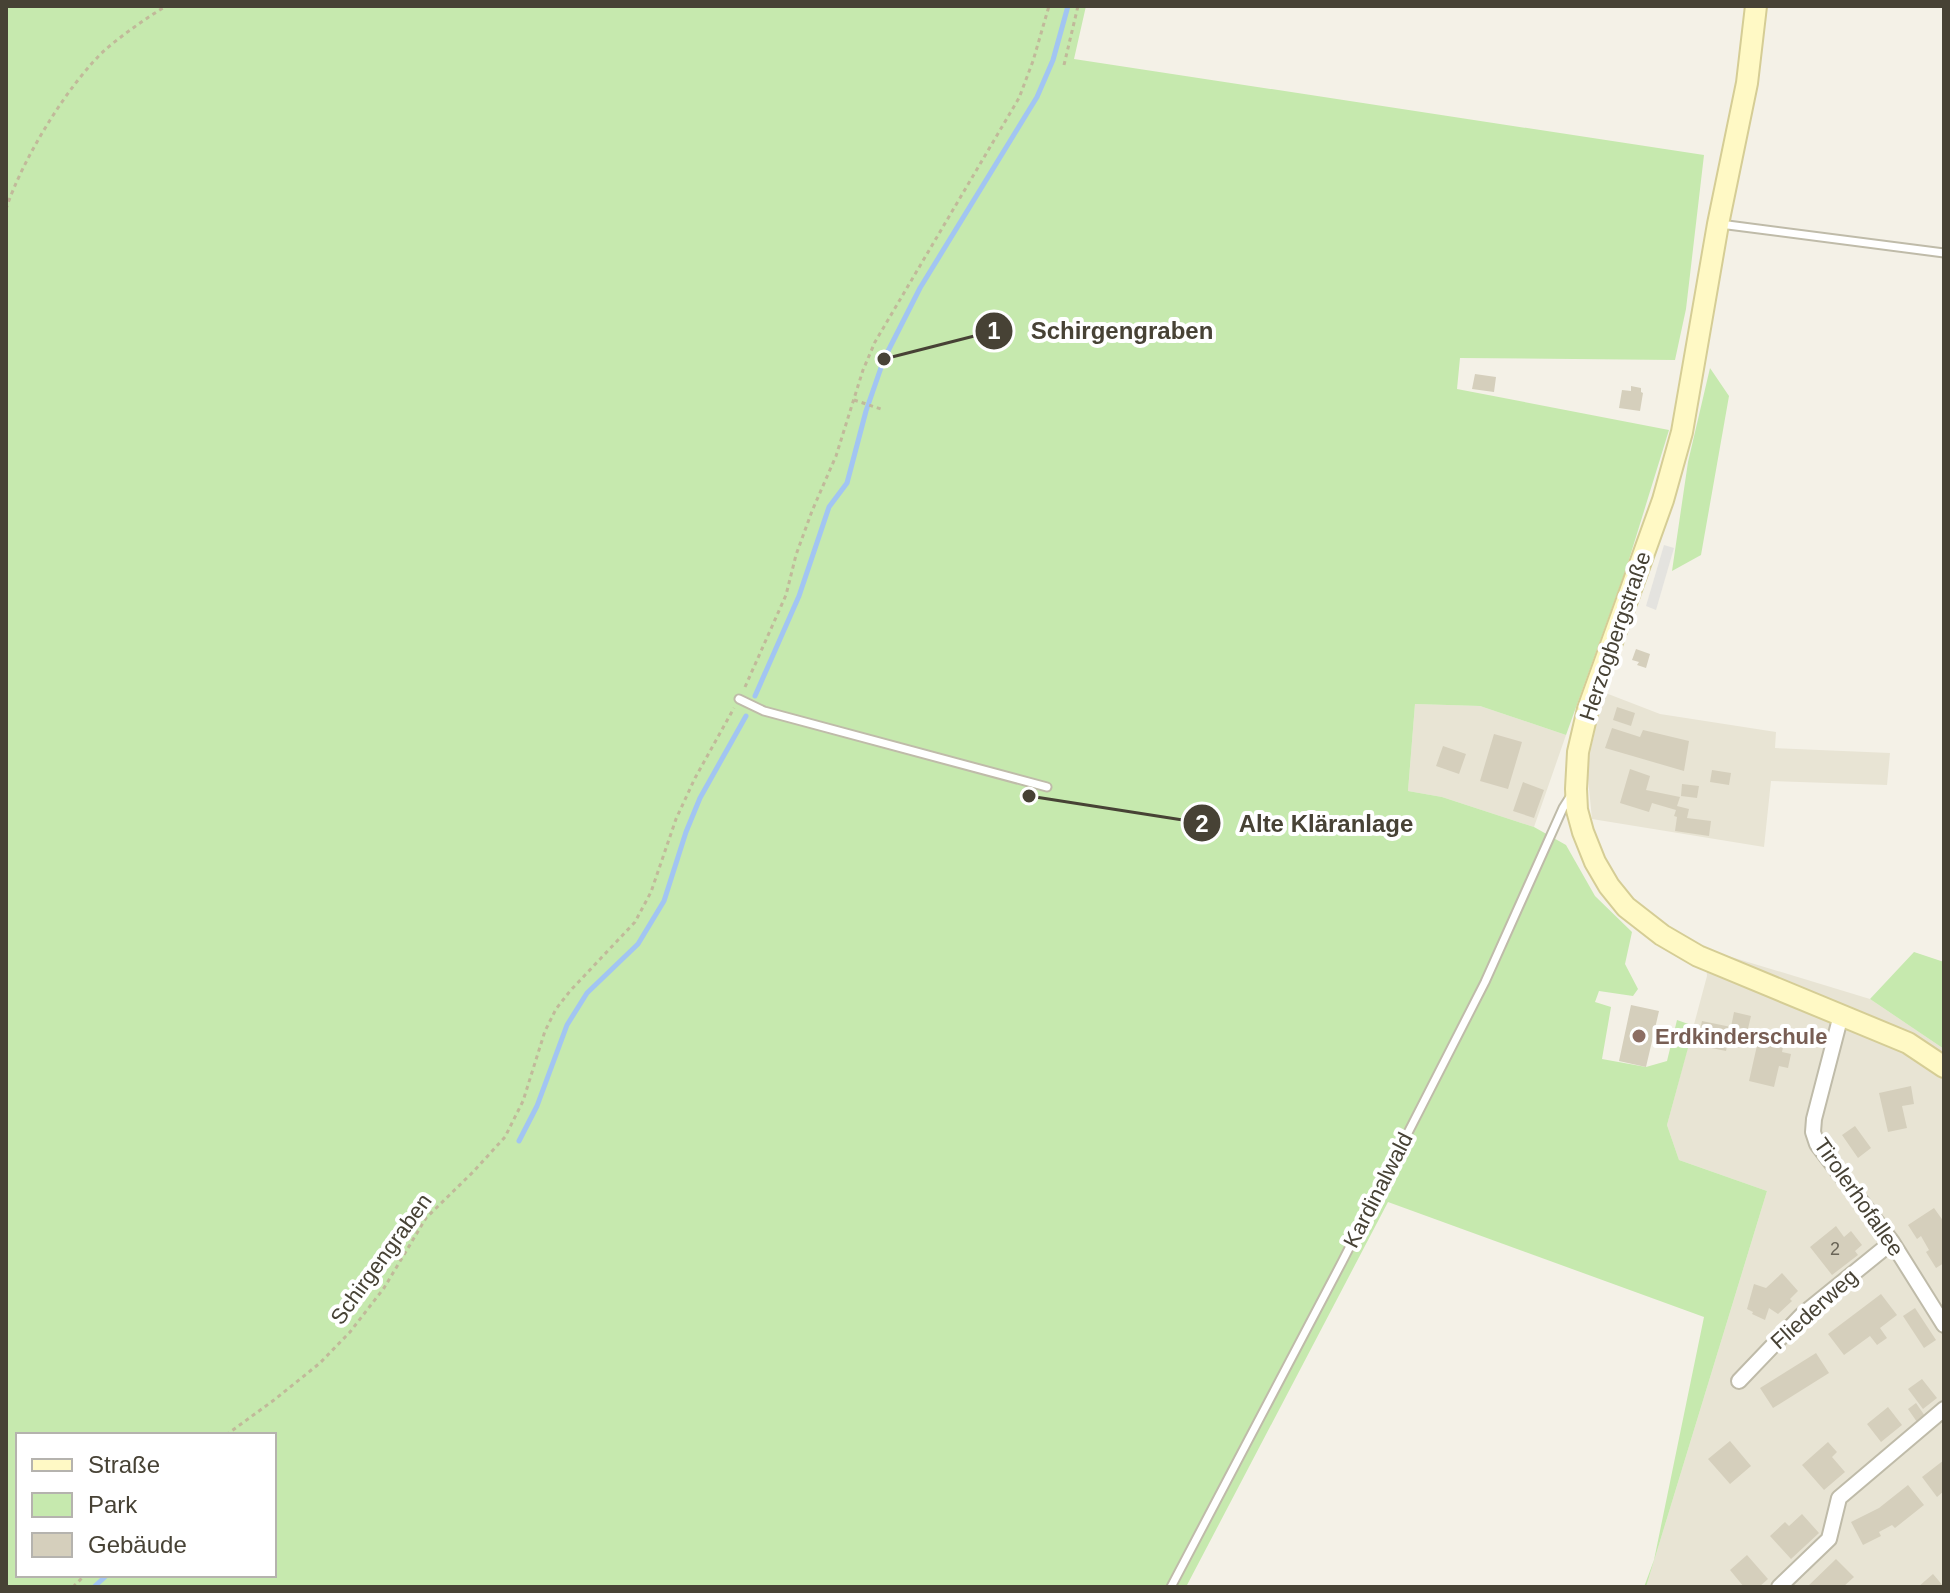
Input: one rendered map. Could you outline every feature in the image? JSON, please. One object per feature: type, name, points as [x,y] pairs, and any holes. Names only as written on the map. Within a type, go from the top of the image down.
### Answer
[{"type":"main road","name":"Herzogbergstraße","points":[[1756,6],[1747,83],[1718,224],[1682,432],[1663,500],[1588,709],[1578,752],[1576,789],[1580,821],[1595,862],[1609,886],[1626,907],[1662,935],[1698,956],[1908,1043],[1944,1067]]},
{"type":"street","name":"Tirolerhofallee","points":[[1841,1015],[1813,1132],[1817,1144],[1892,1242],[1944,1325]]},
{"type":"street","name":"Fliederweg","points":[[1739,1381],[1802,1315],[1892,1242]]},
{"type":"street","points":[[1779,1587],[1829,1539],[1839,1498],[1944,1409]]},
{"type":"lane","points":[[1718,224],[1944,253]]},
{"type":"lane","points":[[739,699],[764,711],[1047,787]]},
{"type":"lane","name":"Kardinalwald","points":[[1171,1587],[1485,982],[1563,808],[1576,789]]},
{"type":"path","points":[[6,209],[28,158],[74,86],[104,51],[166,6]]},
{"type":"path","name":"Schirgengraben","points":[[229,1433],[308,1372],[350,1332],[384,1288],[426,1218],[505,1137],[523,1101],[545,1031],[556,1009],[635,922],[651,892],[676,819],[739,699],[786,595],[796,555],[836,456],[875,342],[1019,98],[1049,6]]},
{"type":"path","points":[[1064,65],[1078,6]]},
{"type":"path","points":[[854,400],[881,409]]},
{"type":"shaded area","points":[[1664,545],[1674,548],[1656,610],[1646,606]]},
{"type":"shaded area","points":[[1603,692],[1660,714],[1776,732],[1775,748],[1890,753],[1887,785],[1771,781],[1764,847],[1592,819],[1587,768]]},
{"type":"shaded area","points":[[1415,704],[1480,706],[1566,735],[1534,827],[1442,797],[1408,791]]},
{"type":"shaded area","points":[[1705,949],[1870,999],[1944,1049],[1944,1587],[1646,1587],[1767,1191],[1679,1160],[1667,1125],[1707,976]]},
{"type":"green space","points":[[6,6],[1086,6],[1074,59],[1704,155],[1686,309],[1675,360],[1460,358],[1457,389],[1669,430],[1627,566],[1566,735],[1480,706],[1415,704],[1408,791],[1442,797],[1534,827],[1566,845],[1595,896],[1632,932],[1625,964],[1638,989],[1633,996],[1599,991],[1595,1002],[1611,1007],[1602,1059],[1646,1067],[1667,1061],[1677,1020],[1694,1026],[1667,1125],[1679,1160],[1767,1191],[1646,1587],[1704,1317],[1388,1202],[1186,1587],[6,1587]]},
{"type":"green space","points":[[1710,368],[1729,396],[1701,555],[1672,571],[1688,462]]},
{"type":"green space","points":[[1914,952],[1944,962],[1944,1049],[1870,999]]},
{"type":"building","points":[[1475,374],[1496,377],[1494,392],[1472,389]]},
{"type":"building","points":[[1631,386],[1641,388],[1643,393],[1640,411],[1619,408],[1622,390],[1631,391]]},
{"type":"building","points":[[1636,649],[1650,654],[1646,668],[1632,660]]},
{"type":"building","points":[[1617,707],[1635,713],[1631,726],[1613,720]]},
{"type":"building","points":[[1612,728],[1640,737],[1643,730],[1689,741],[1684,771],[1605,748]]},
{"type":"building","points":[[1494,734],[1522,742],[1508,789],[1480,781]]},
{"type":"building","points":[[1443,746],[1466,754],[1459,774],[1436,766]]},
{"type":"building","points":[[1630,769],[1650,776],[1646,790],[1680,797],[1677,806],[1689,809],[1687,818],[1711,821],[1709,836],[1675,831],[1676,810],[1652,803],[1649,812],[1620,803]]},
{"type":"building","points":[[1712,770],[1731,773],[1729,785],[1710,782]]},
{"type":"building","points":[[1523,782],[1544,790],[1534,818],[1513,811]]},
{"type":"building","points":[[1682,784],[1699,786],[1697,798],[1681,796]]},
{"type":"building","name":"Erdkinderschule","points":[[1631,1005],[1659,1011],[1646,1067],[1619,1061]]},
{"type":"building","points":[[1734,1012],[1751,1016],[1746,1037],[1730,1034],[1726,1051],[1697,1045],[1702,1021],[1731,1027]]},
{"type":"building","points":[[1758,1041],[1783,1047],[1782,1052],[1791,1054],[1788,1068],[1779,1066],[1774,1087],[1749,1081]]},
{"type":"building","points":[[1911,1086],[1914,1104],[1902,1106],[1907,1128],[1888,1132],[1879,1093]]},
{"type":"building","points":[[1855,1126],[1871,1148],[1858,1158],[1842,1135]]},
{"type":"building","points":[[1934,1208],[1944,1222],[1944,1263],[1936,1268],[1921,1236],[1917,1239],[1908,1225]]},
{"type":"building","points":[[1836,1226],[1844,1237],[1851,1231],[1862,1245],[1855,1251],[1858,1255],[1832,1275],[1810,1247]]},
{"type":"building","points":[[1782,1273],[1798,1291],[1790,1299],[1792,1301],[1778,1314],[1769,1308],[1765,1320],[1752,1314],[1747,1309],[1754,1284],[1766,1288]]},
{"type":"building","points":[[1881,1294],[1897,1315],[1880,1328],[1887,1338],[1877,1345],[1870,1336],[1844,1355],[1828,1334]]},
{"type":"building","points":[[1915,1308],[1936,1340],[1924,1348],[1903,1316]]},
{"type":"building","points":[[1816,1353],[1829,1373],[1773,1408],[1760,1388]]},
{"type":"building","points":[[1922,1379],[1937,1398],[1923,1409],[1908,1389]]},
{"type":"building","points":[[1916,1403],[1925,1416],[1917,1422],[1908,1409]]},
{"type":"building","points":[[1888,1407],[1902,1425],[1881,1442],[1867,1424]]},
{"type":"building","points":[[1730,1441],[1751,1466],[1730,1484],[1708,1459]]},
{"type":"building","points":[[1828,1442],[1837,1452],[1832,1457],[1845,1472],[1824,1490],[1802,1465]]},
{"type":"building","points":[[1944,1460],[1944,1491],[1937,1497],[1922,1477]]},
{"type":"building","points":[[1908,1485],[1924,1505],[1895,1528],[1892,1525],[1879,1532],[1881,1536],[1863,1545],[1851,1522],[1879,1508]]},
{"type":"building","points":[[1802,1514],[1819,1533],[1791,1559],[1770,1536],[1785,1522],[1789,1526]]},
{"type":"building","points":[[1747,1555],[1768,1579],[1759,1587],[1744,1587],[1730,1570]]},
{"type":"building","points":[[1836,1559],[1854,1577],[1843,1587],[1807,1587]]},
{"type":"building","points":[[1933,1574],[1944,1587],[1918,1587]]},
{"type":"waterway","name":"Schirgengraben","points":[[755,696],[799,596],[829,507],[847,483],[884,359],[920,288],[1037,97],[1053,60],[1068,6]]},
{"type":"waterway","name":"Schirgengraben","points":[[519,1141],[537,1106],[567,1025],[587,993],[638,944],[664,901],[700,798],[746,716]]},
{"type":"waterway","name":"Schirgengraben","points":[[94,1587],[105,1577]]},
{"type":"place","name":"Schirgengraben","points":[[884,359]]},
{"type":"place","name":"Alte Kläranlage","points":[[1029,796]]},
{"type":"place","name":"Erdkinderschule","points":[[1639,1036]]}]
